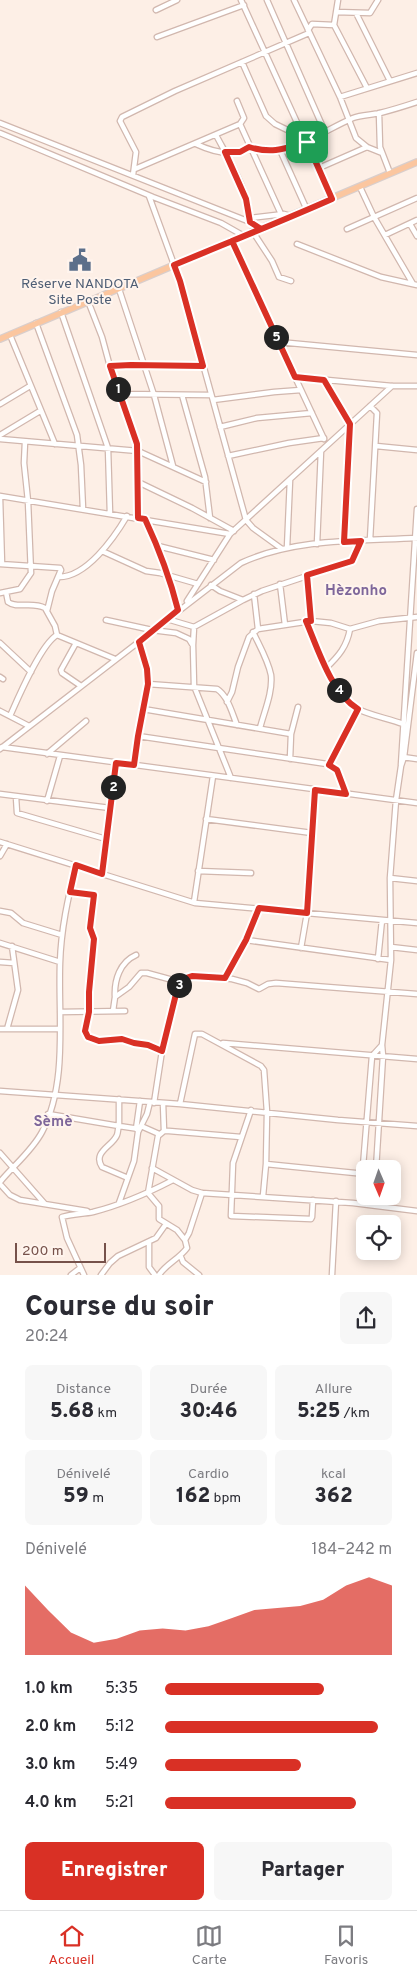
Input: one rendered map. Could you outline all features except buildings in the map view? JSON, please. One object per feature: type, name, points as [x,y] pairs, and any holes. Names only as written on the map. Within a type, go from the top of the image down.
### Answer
[{"type":"main road","points":[[0,339],[417,162]]},
{"type":"street","points":[[156,10],[178,0]]},
{"type":"street","points":[[266,0],[287,44],[324,132]]},
{"type":"street","points":[[294,0],[340,97],[356,138],[367,147],[382,153]]},
{"type":"street","points":[[338,0],[334,26],[367,88]]},
{"type":"street","points":[[336,12],[372,12],[378,0]]},
{"type":"street","points":[[156,37],[243,3],[332,199]]},
{"type":"street","points":[[356,13],[390,81]]},
{"type":"street","points":[[133,175],[136,152],[120,121],[122,117],[165,95],[287,44],[309,32],[312,24],[334,26]]},
{"type":"street","points":[[242,62],[266,116],[275,124],[306,140]]},
{"type":"street","points":[[340,97],[417,73]]},
{"type":"street","points":[[134,168],[196,144],[240,124],[244,118],[237,101]]},
{"type":"street","points":[[196,144],[213,151],[225,152],[240,152],[249,147],[261,151],[280,150],[359,116],[380,114],[417,102]]},
{"type":"street","points":[[380,114],[380,143],[390,173]]},
{"type":"street","points":[[0,123],[250,220],[261,229]]},
{"type":"street","points":[[240,124],[280,214]]},
{"type":"street","points":[[0,133],[149,196],[222,223],[244,236]]},
{"type":"street","points":[[216,135],[242,188],[250,220]]},
{"type":"street","points":[[319,168],[367,147]]},
{"type":"street","points":[[280,150],[307,210]]},
{"type":"street","points":[[360,187],[374,217],[415,285]]},
{"type":"street","points":[[149,196],[180,281],[246,520],[253,528],[285,549]]},
{"type":"street","points":[[347,229],[417,198]]},
{"type":"street","points":[[250,220],[280,214],[291,216]]},
{"type":"street","points":[[385,235],[417,220]]},
{"type":"street","points":[[410,224],[417,236]]},
{"type":"street","points":[[253,232],[272,261],[280,278],[291,281]]},
{"type":"street","points":[[232,241],[327,445]]},
{"type":"street","points":[[297,244],[381,277],[415,285]]},
{"type":"street","points":[[119,289],[154,395],[173,466]]},
{"type":"street","points":[[88,301],[102,337],[137,444],[138,518]]},
{"type":"street","points":[[61,312],[108,448],[110,514]]},
{"type":"street","points":[[36,323],[80,446],[83,509]]},
{"type":"street","points":[[10,335],[55,444]]},
{"type":"street","points":[[278,342],[417,355]]},
{"type":"street","points":[[110,366],[203,366]]},
{"type":"street","points":[[295,377],[392,386],[417,386]]},
{"type":"street","points":[[324,380],[350,424],[344,542]]},
{"type":"street","points":[[0,404],[30,386]]},
{"type":"street","points":[[185,604],[232,532],[392,386]]},
{"type":"street","points":[[120,394],[182,395],[212,398],[301,390]]},
{"type":"street","points":[[182,395],[206,482],[210,518]]},
{"type":"street","points":[[370,406],[377,413],[370,540]]},
{"type":"street","points":[[0,435],[40,411]]},
{"type":"street","points":[[220,427],[257,418],[312,413]]},
{"type":"street","points":[[228,456],[289,443],[324,438]]},
{"type":"street","points":[[0,439],[138,451],[206,482]]},
{"type":"street","points":[[0,592],[20,589],[25,585],[30,576],[28,501],[24,463],[25,442]]},
{"type":"street","points":[[376,446],[417,450]]},
{"type":"street","points":[[316,544],[321,450]]},
{"type":"street","points":[[285,549],[290,479]]},
{"type":"street","points":[[138,482],[210,518],[232,532]]},
{"type":"street","points":[[47,611],[52,591],[61,570],[60,568],[30,565],[1,564],[0,497],[232,532]]},
{"type":"street","points":[[402,757],[417,509]]},
{"type":"street","points":[[58,577],[76,574],[102,551],[127,516]]},
{"type":"street","points":[[145,519],[158,546],[169,576],[178,610]]},
{"type":"street","points":[[1,748],[139,642],[185,604],[241,563],[256,556],[316,544],[416,538]]},
{"type":"street","points":[[167,619],[194,627],[254,594],[352,561],[361,541]]},
{"type":"street","points":[[158,546],[214,560]]},
{"type":"street","points":[[102,551],[146,571],[198,584]]},
{"type":"street","points":[[307,575],[309,621],[326,668],[346,700],[358,709],[403,724]]},
{"type":"street","points":[[280,584],[285,625]]},
{"type":"street","points":[[211,585],[220,592],[243,600]]},
{"type":"street","points":[[6,592],[6,597],[10,604],[17,606],[36,604],[42,606],[55,626],[57,635]]},
{"type":"street","points":[[254,594],[255,630],[271,675],[271,685],[260,728]]},
{"type":"street","points":[[227,702],[232,692],[238,667],[249,637],[255,630],[309,621],[331,623],[350,629],[379,622],[417,617]]},
{"type":"street","points":[[106,620],[182,635],[193,645]]},
{"type":"street","points":[[194,627],[194,686],[231,778]]},
{"type":"street","points":[[326,668],[343,650],[348,640],[350,629]]},
{"type":"street","points":[[57,635],[115,659]]},
{"type":"street","points":[[10,716],[31,672],[51,640],[57,635]]},
{"type":"street","points":[[134,765],[148,684],[147,669],[139,642]]},
{"type":"street","points":[[76,643],[61,670],[62,673],[81,686]]},
{"type":"street","points":[[0,644],[31,672]]},
{"type":"street","points":[[377,1160],[380,1124],[382,1046],[391,960],[390,878],[396,800],[417,654]]},
{"type":"street","points":[[406,681],[413,682]]},
{"type":"street","points":[[148,684],[217,689],[221,691],[237,724]]},
{"type":"street","points":[[410,706],[417,707]]},
{"type":"street","points":[[290,759],[291,734],[298,707]]},
{"type":"street","points":[[143,709],[291,734]]},
{"type":"street","points":[[329,765],[358,709]]},
{"type":"street","points":[[0,711],[29,726]]},
{"type":"street","points":[[47,754],[86,721]]},
{"type":"street","points":[[138,736],[220,750],[329,765],[337,770],[346,794]]},
{"type":"street","points":[[1,748],[417,803]]},
{"type":"street","points":[[47,801],[60,756]]},
{"type":"street","points":[[402,757],[417,759]]},
{"type":"street","points":[[102,874],[116,763]]},
{"type":"street","points":[[194,902],[213,776]]},
{"type":"street","points":[[301,948],[307,913],[315,790]]},
{"type":"street","points":[[0,794],[110,808]]},
{"type":"street","points":[[16,797],[17,813],[106,839]]},
{"type":"street","points":[[206,819],[312,833]]},
{"type":"street","points":[[0,842],[194,902],[417,923]]},
{"type":"street","points":[[0,856],[7,844]]},
{"type":"street","points":[[76,865],[62,935],[60,962],[60,1048],[54,1095],[40,1135],[13,1166],[0,1185],[14,1198],[93,1212]]},
{"type":"street","points":[[198,871],[251,873]]},
{"type":"street","points":[[390,878],[417,881]]},
{"type":"street","points":[[70,892],[94,895],[90,928],[94,939],[89,1012],[85,1031],[88,1037],[99,1041],[122,1039],[148,1045],[162,1051]]},
{"type":"street","points":[[225,978],[246,940],[259,908]]},
{"type":"street","points":[[0,911],[11,913],[23,923],[62,935]]},
{"type":"street","points":[[378,959],[382,920]]},
{"type":"street","points":[[246,940],[391,960]]},
{"type":"street","points":[[0,942],[60,962]]},
{"type":"street","points":[[6,1029],[18,995],[12,946]]},
{"type":"street","points":[[391,947],[417,950]]},
{"type":"street","points":[[113,1011],[116,984],[122,966],[128,958],[136,955]]},
{"type":"street","points":[[0,962],[14,963]]},
{"type":"street","points":[[115,996],[129,987],[142,972],[180,982]]},
{"type":"street","points":[[139,1128],[152,1103],[162,1051],[180,982],[183,979],[192,976],[225,978],[247,983],[259,989],[272,983],[417,994]]},
{"type":"street","points":[[60,1012],[125,1011]]},
{"type":"street","points":[[0,1029],[60,1029]]},
{"type":"street","points":[[180,1104],[195,1034],[202,1034],[261,1066],[265,1073],[267,1112],[263,1196]]},
{"type":"street","points":[[219,1043],[417,1059]]},
{"type":"street","points":[[365,1160],[372,1056],[382,1046]]},
{"type":"street","points":[[0,1091],[180,1104],[366,1123],[417,1126]]},
{"type":"street","points":[[118,1099],[117,1136],[102,1151],[99,1162],[106,1170],[128,1178]]},
{"type":"street","points":[[120,1203],[134,1161],[139,1128],[140,1101]]},
{"type":"street","points":[[163,1103],[164,1131]]},
{"type":"street","points":[[250,1110],[233,1163],[232,1217],[311,1219],[313,1200]]},
{"type":"street","points":[[48,1114],[139,1128],[159,1134]]},
{"type":"street","points":[[185,1240],[177,1230],[159,1218],[159,1206],[148,1193],[159,1134],[164,1131],[241,1137]]},
{"type":"street","points":[[0,1153],[46,1205]]},
{"type":"street","points":[[266,1164],[356,1173]]},
{"type":"street","points":[[152,1168],[202,1193],[356,1203]]},
{"type":"street","points":[[62,1217],[93,1212],[120,1203],[148,1193],[173,1180]]},
{"type":"street","points":[[159,1275],[165,1268],[181,1257],[186,1248],[185,1240],[202,1193]]},
{"type":"street","points":[[332,1275],[336,1201]]},
{"type":"street","points":[[372,1205],[417,1211]]},
{"type":"street","points":[[58,1207],[67,1238],[84,1275]]},
{"type":"street","points":[[101,1275],[118,1256],[156,1238],[166,1224]]},
{"type":"street","points":[[149,1242],[150,1269],[155,1275]]},
{"type":"street","points":[[181,1257],[183,1262],[199,1275]]},
{"type":"street","points":[[71,1275],[80,1268]]},
{"type":"place","name":"Réserve NANDOTA Site Poste","points":[[80,260]]},
{"type":"district","name":"Hèzonho","points":[[356,590]]},
{"type":"district","name":"Sèmè","points":[[53,1121]]},
{"type":"route","points":[[307,142],[280,150],[261,151],[249,147],[240,152],[225,152],[246,199],[250,222],[261,229],[253,232],[232,241],[261,305],[295,377],[324,380],[350,424],[344,542],[361,541],[352,561],[307,575],[311,621],[306,621],[324,665],[346,700],[358,709],[329,765],[337,770],[346,794],[315,790],[307,913],[259,908],[246,940],[225,978],[192,976],[183,979],[177,990],[162,1051],[148,1045],[122,1039],[99,1041],[88,1037],[85,1031],[89,1012],[94,939],[90,928],[94,894],[70,892],[76,865],[102,874],[116,763],[134,765],[148,684],[147,669],[139,642],[178,610],[169,576],[158,546],[145,519],[138,518],[137,444],[110,366],[203,366],[174,265],[232,241],[261,229],[332,199],[307,142]]}]
